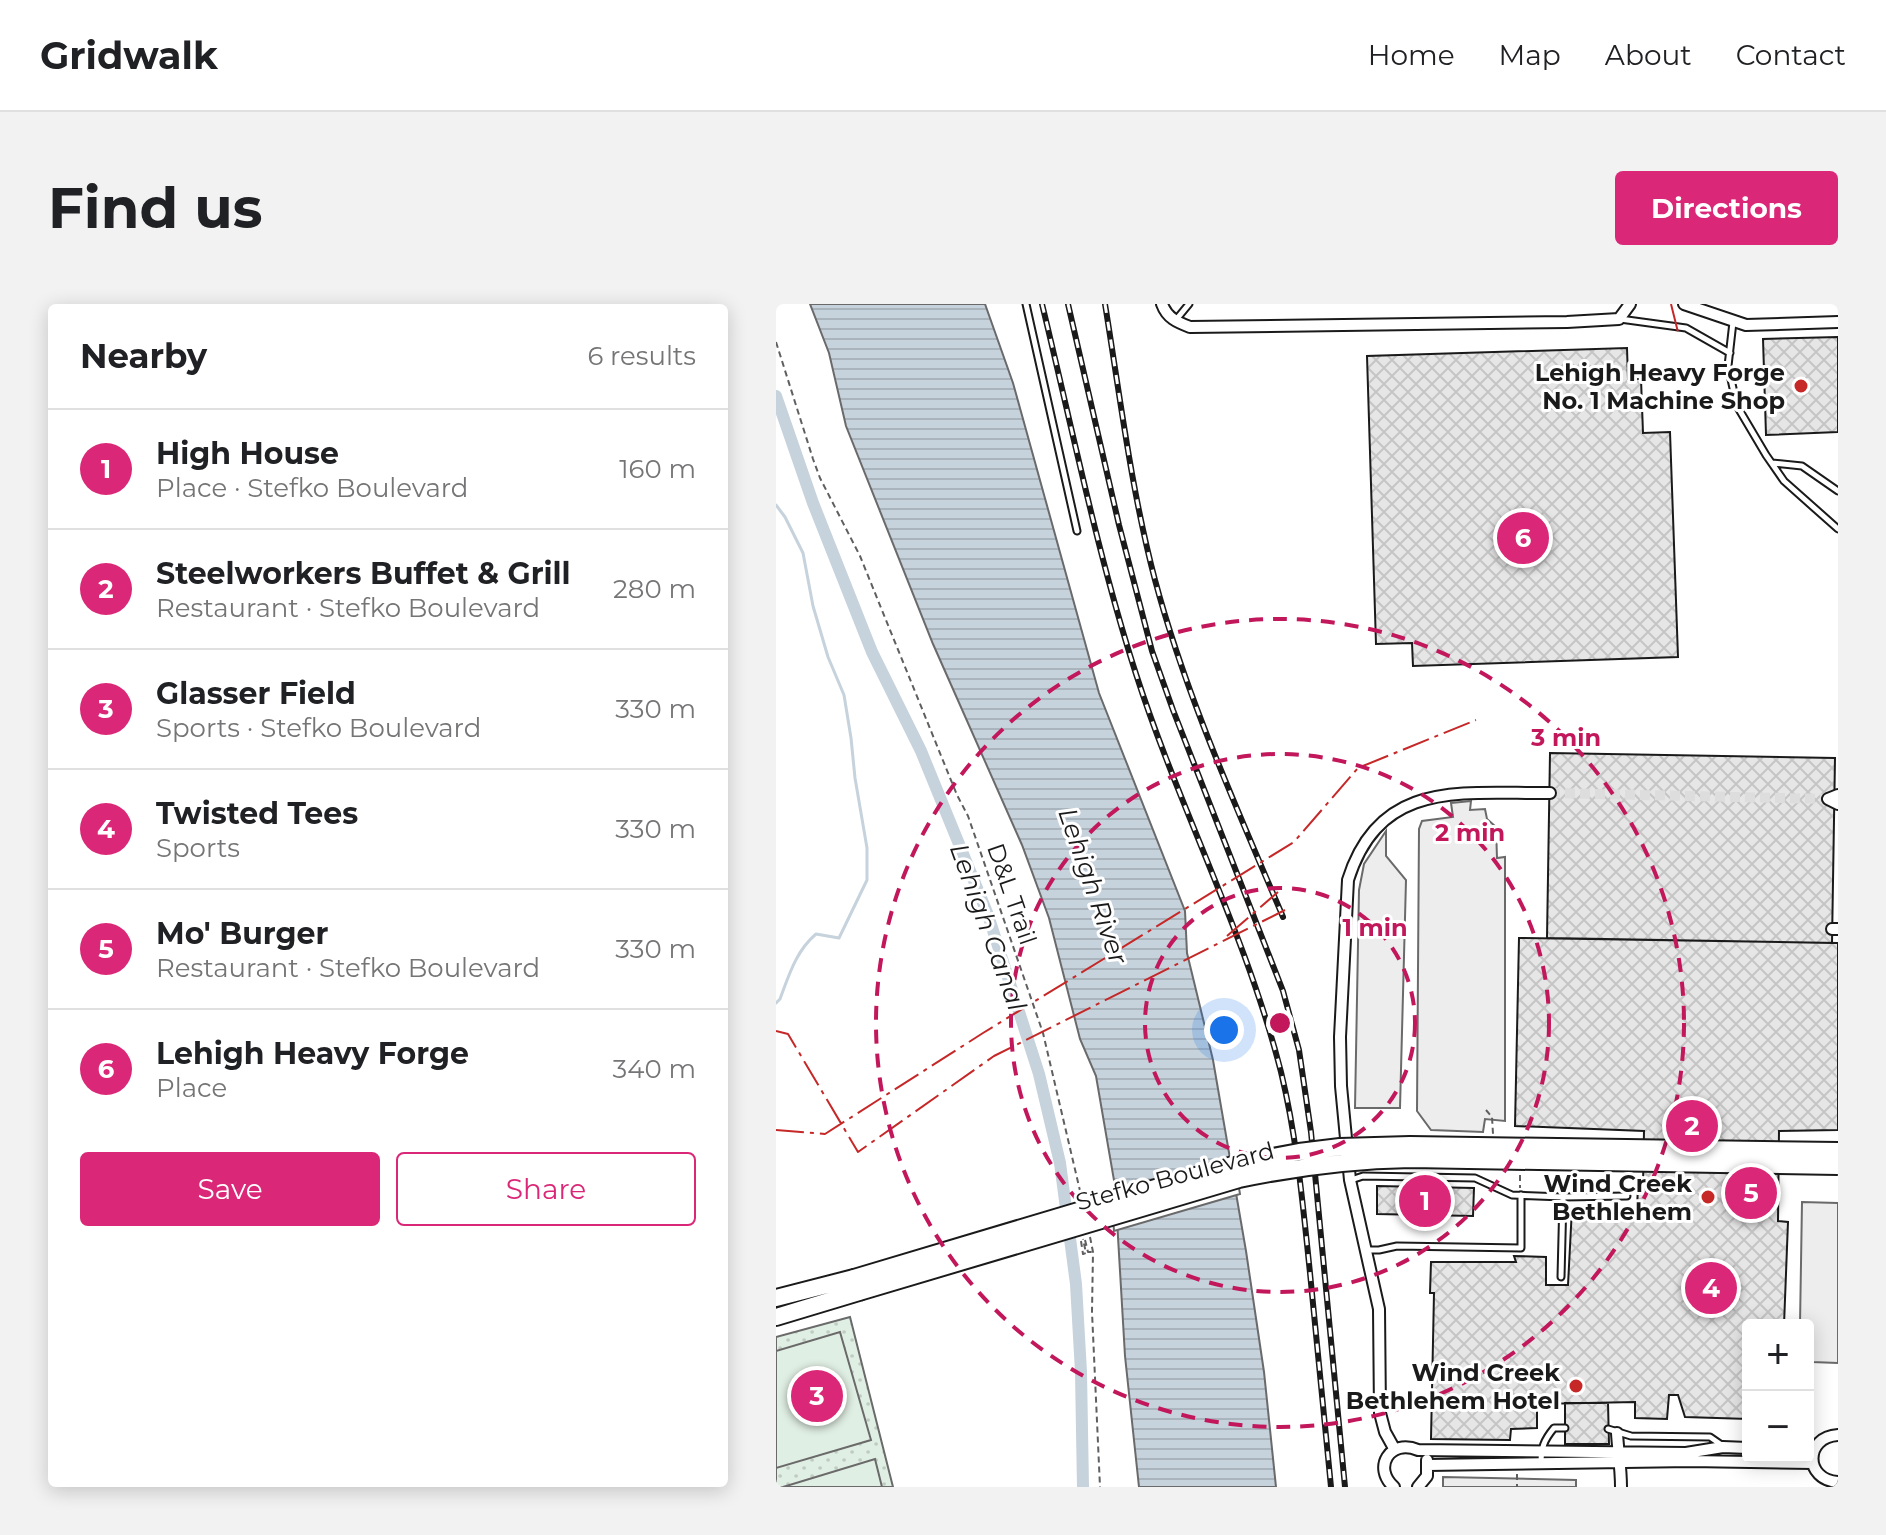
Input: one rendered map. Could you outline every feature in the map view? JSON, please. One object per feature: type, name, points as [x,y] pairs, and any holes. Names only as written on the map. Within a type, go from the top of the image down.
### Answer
[{"type":"main road","name":"Stefko Boulevard","points":[[776,1317],[856,1285],[1236,1164],[1299,1152],[1340,1147],[1410,1145],[1838,1151]]},
{"type":"main road","name":"Stefko Boulevard","points":[[776,1298],[856,1285],[1265,1173],[1342,1162],[1411,1159],[1838,1166]]},
{"type":"street","points":[[1162,304],[1165,312],[1175,321],[1190,327],[1567,322],[1619,319],[1630,304]]},
{"type":"street","points":[[1684,304],[1746,325],[1838,322]]},
{"type":"street","points":[[1395,1450],[1385,1432],[1380,1413],[1379,1309],[1350,1180],[1341,1086],[1346,893],[1353,865],[1375,827],[1413,803],[1441,795],[1550,793]]},
{"type":"street","points":[[1612,1431],[1619,1457],[1621,1487]]},
{"type":"street","points":[[1814,1446],[1824,1438],[1838,1435]]},
{"type":"street","points":[[1394,1487],[1384,1472],[1387,1458],[1404,1447],[1418,1450],[1541,1451],[1742,1461]]},
{"type":"street","points":[[1428,1465],[1541,1463],[1742,1448]]},
{"type":"street","points":[[1418,1450],[1428,1465],[1427,1476],[1418,1487]]},
{"type":"street","points":[[1813,1463],[1815,1470],[1825,1479],[1838,1483]]},
{"type":"lane","points":[[1026,304],[1077,531]]},
{"type":"lane","points":[[1175,321],[1189,304]]},
{"type":"lane","points":[[1619,319],[1686,328],[1730,353]]},
{"type":"lane","points":[[1733,321],[1728,366],[1737,406],[1784,481],[1836,527]]},
{"type":"lane","points":[[1771,463],[1802,466],[1838,491]]},
{"type":"lane","points":[[1836,527],[1838,517]]},
{"type":"lane","points":[[1350,1180],[1363,1176],[1475,1178],[1512,1195],[1627,1196]]},
{"type":"lane","points":[[1366,1250],[1397,1246],[1521,1248],[1521,1195]]},
{"type":"lane","points":[[1561,1277],[1563,1197]]},
{"type":"lane","points":[[1541,1463],[1544,1440],[1554,1428],[1565,1428]]},
{"type":"lane","points":[[1612,1431],[1631,1436],[1710,1437],[1723,1447]]},
{"type":"path","name":"D&L Trail","points":[[776,342],[816,468],[860,556],[968,816],[1043,1033],[1082,1202]]},
{"type":"path","points":[[1486,1110],[1492,1117],[1492,1133],[1496,1141]]},
{"type":"path","points":[[1088,1228],[1093,1252],[1093,1367],[1100,1487]]},
{"type":"path","points":[[1079,1236],[1083,1254],[1086,1253],[1084,1237],[1088,1252],[1093,1252]]},
{"type":"path","points":[[1517,1469],[1517,1487]]},
{"type":"green space","points":[[850,1317],[893,1487],[776,1487],[776,1337]]},
{"type":"green space","points":[[840,1332],[871,1440],[776,1468],[776,1351]]},
{"type":"green space","points":[[875,1459],[882,1487],[783,1487]]},
{"type":"shaded area","points":[[1471,801],[1470,810],[1485,809],[1487,819],[1496,827],[1497,858],[1505,857],[1505,1121],[1485,1119],[1483,1132],[1431,1130],[1417,1111],[1419,829],[1422,821],[1453,817],[1451,803]]},
{"type":"shaded area","points":[[1386,831],[1386,856],[1406,880],[1400,1108],[1355,1108],[1359,890],[1364,864]]},
{"type":"shaded area","points":[[1802,1202],[1838,1203],[1838,1363],[1814,1362],[1814,1319],[1800,1319]]},
{"type":"shaded area","points":[[1443,1477],[1576,1480],[1576,1487],[1443,1487]]},
{"type":"water","name":"Lehigh River","points":[[810,304],[985,304],[1013,383],[1099,693],[1185,911],[1187,953],[1213,1060],[1246,1251],[1264,1372],[1276,1487],[1139,1487],[1125,1356],[1115,1186],[1096,1076],[1080,1039],[1049,918],[1022,845],[933,644],[846,426],[829,353]]},
{"type":"pier","points":[[1234,1157],[1240,1194],[1114,1231],[1111,1193]]},
{"type":"building","name":"Lehigh Heavy Forge No. 1 Machine Shop","points":[[1838,337],[1838,432],[1766,435],[1763,339]]},
{"type":"building","points":[[1627,348],[1628,379],[1641,379],[1643,433],[1670,432],[1678,657],[1413,666],[1412,643],[1376,644],[1367,356]]},
{"type":"building","points":[[1550,753],[1835,758],[1832,943],[1547,938]]},
{"type":"building","name":"Wind Creek Bethlehem","points":[[1519,938],[1838,943],[1838,1130],[1779,1131],[1778,1221],[1788,1222],[1784,1319],[1742,1319],[1742,1419],[1685,1417],[1678,1395],[1669,1395],[1667,1419],[1635,1418],[1635,1402],[1537,1404],[1537,1428],[1511,1429],[1510,1440],[1431,1439],[1434,1293],[1430,1293],[1431,1262],[1516,1262],[1514,1256],[1546,1257],[1546,1285],[1568,1285],[1572,1208],[1637,1208],[1638,1186],[1643,1186],[1644,1131],[1515,1126]]},
{"type":"building","points":[[1377,1186],[1474,1188],[1473,1216],[1377,1214]]},
{"type":"building","points":[[1565,1403],[1608,1403],[1609,1444],[1565,1444]]},
{"type":"waterway","name":"Lehigh Canal","points":[[776,396],[813,503],[872,652],[921,751],[988,915],[1039,1074],[1060,1163],[1076,1284],[1083,1487]]},
{"type":"waterway","points":[[776,505],[803,553],[813,606],[828,657],[844,695],[867,848],[867,880],[839,938],[816,934],[809,941],[798,956],[776,1003]]},
{"type":"tunnel","points":[[1550,793],[1828,799]]},
{"type":"railway","points":[[1042,304],[1097,536],[1136,674],[1250,970],[1281,1072],[1302,1197],[1331,1487]]},
{"type":"railway","points":[[1068,304],[1119,525],[1152,651],[1283,991],[1299,1050],[1311,1132],[1345,1487]]},
{"type":"railway","points":[[1105,304],[1139,511],[1167,623],[1213,750],[1283,917]]},
{"type":"power","points":[[1671,304],[1678,332]]},
{"type":"power","points":[[776,1130],[825,1134],[1294,842],[1358,768],[1476,720]]},
{"type":"power","points":[[1227,936],[1278,892]]},
{"type":"power","points":[[776,1031],[788,1034],[858,1152],[994,1056],[1285,910]]},
{"type":"place","name":"Lehigh Heavy Forge No. 1 Machine Shop","points":[[1801,386]]},
{"type":"place","name":"Lehigh Heavy Forge","points":[[1523,538]]},
{"type":"place","name":"Steelworkers Buffet & Grill","points":[[1692,1126]]},
{"type":"place","name":"Mo' Burger","points":[[1751,1193]]},
{"type":"place","name":"Wind Creek Bethlehem","points":[[1708,1197]]},
{"type":"place","name":"High House","points":[[1425,1201]]},
{"type":"place","name":"Twisted Tees","points":[[1711,1288]]},
{"type":"place","name":"Wind Creek Bethlehem Hotel","points":[[1576,1386]]},
{"type":"place","name":"Glasser Field","points":[[817,1396]]}]
